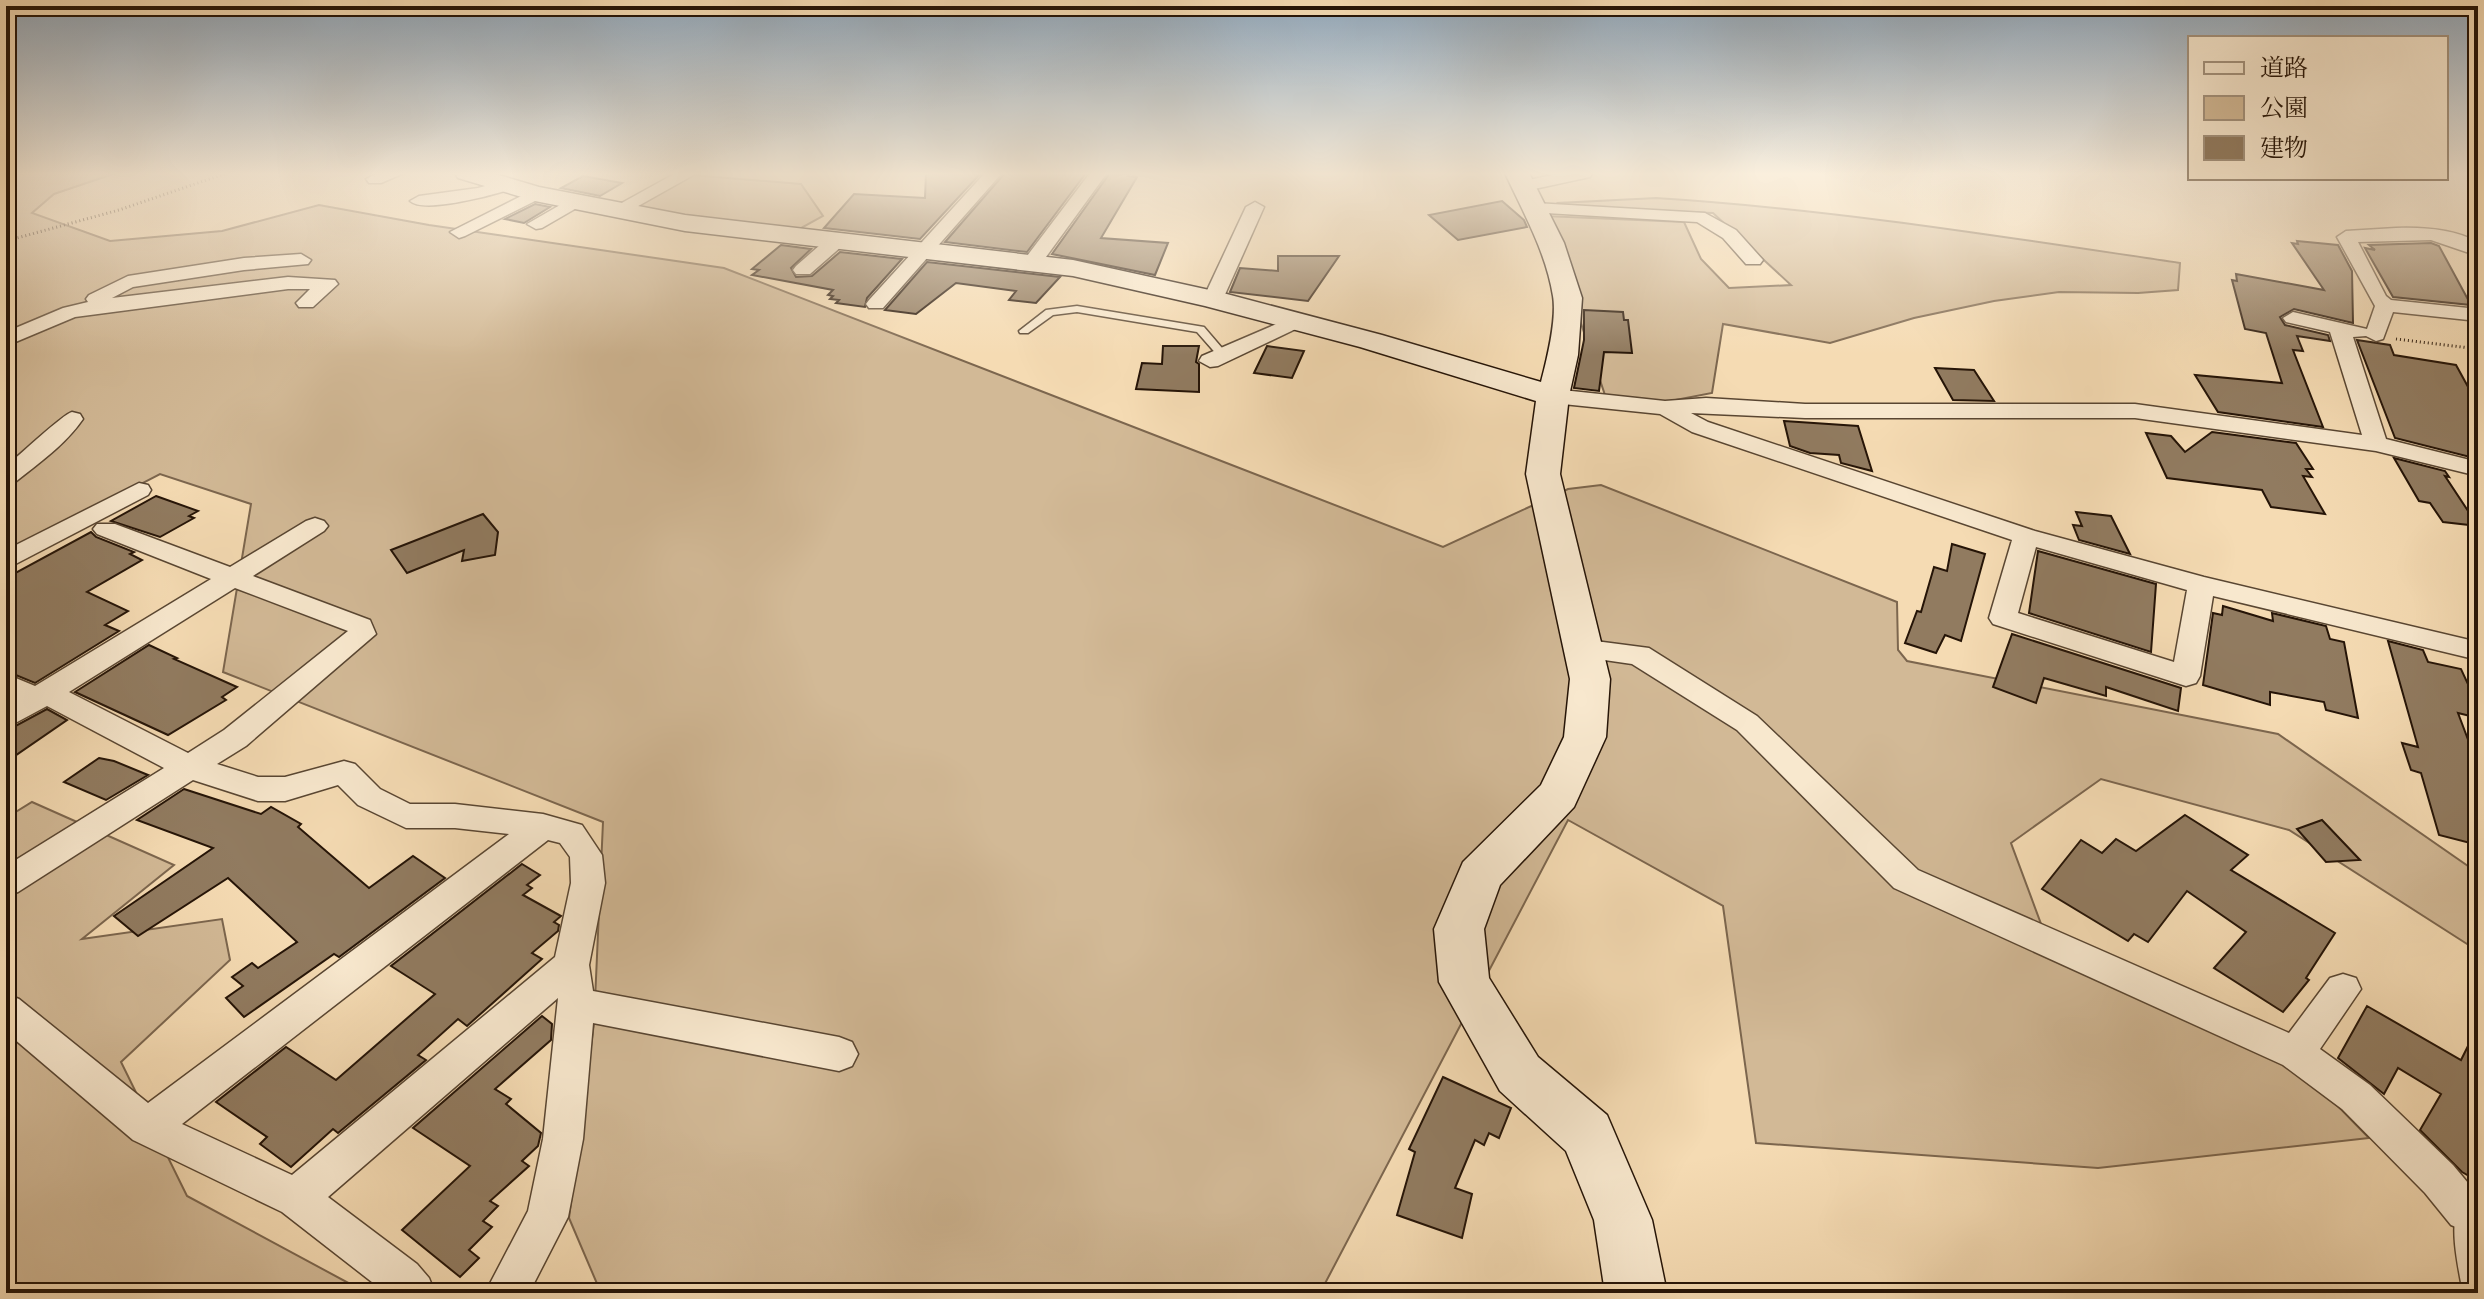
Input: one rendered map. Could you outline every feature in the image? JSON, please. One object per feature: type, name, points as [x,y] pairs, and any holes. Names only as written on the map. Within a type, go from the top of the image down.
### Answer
[{"type":"street","points":[[769,234],[1073,268],[1213,299],[1371,341],[1553,396],[1665,408],[1706,405],[1805,411],[2135,411],[2376,444],[2478,469]]},
{"type":"street","points":[[876,304],[940,234]]},
{"type":"street","points":[[1031,264],[1054,234]]},
{"type":"street","points":[[1213,299],[1243,234]]},
{"type":"street","points":[[1547,234],[1568,298],[1563,355],[1553,396],[1543,474],[1580,648],[1590,679],[1585,737],[1558,795],[1480,875],[1459,929],[1464,982],[1519,1074],[1587,1134],[1623,1220],[1636,1293]]},
{"type":"street","points":[[1728,234],[1745,248],[1753,260]]},
{"type":"street","points":[[2385,234],[2346,237],[2378,299],[2385,305],[2478,315]]},
{"type":"street","points":[[2418,234],[2446,237],[2478,250]]},
{"type":"street","points":[[803,270],[835,242]]},
{"type":"street","points":[[6,340],[128,282],[244,264],[301,260]]},
{"type":"street","points":[[70,312],[273,285],[328,284],[306,303]]},
{"type":"street","points":[[2293,318],[2384,337],[2385,305]]},
{"type":"street","points":[[1217,358],[1295,322]]},
{"type":"street","points":[[2340,330],[2376,444]]},
{"type":"street","points":[[1665,408],[1700,427],[2026,536],[2201,585],[2478,651]]},
{"type":"street","points":[[6,478],[17,461],[72,419]]},
{"type":"street","points":[[6,561],[139,490]]},
{"type":"street","points":[[6,718],[315,526]]},
{"type":"street","points":[[6,883],[235,738],[362,634],[360,626],[106,529]]},
{"type":"street","points":[[2026,536],[2003,618],[2186,676],[2201,585]]},
{"type":"street","points":[[1580,648],[1639,655],[1747,723],[1906,879],[2296,1053],[2356,1097],[2472,1213]]},
{"type":"street","points":[[6,684],[41,696],[189,767],[258,789],[285,789],[344,772],[369,797],[406,816],[455,816],[543,826],[571,834],[586,855],[588,883],[571,965],[577,1004],[563,1139],[547,1217],[506,1293]]},
{"type":"street","points":[[147,1127],[543,826]]},
{"type":"street","points":[[296,1198],[571,965]]},
{"type":"street","points":[[2296,1053],[2343,989]]},
{"type":"street","points":[[577,1004],[839,1054]]},
{"type":"street","points":[[6,1010],[147,1127],[296,1198],[402,1279],[414,1293]]},
{"type":"lane","points":[[1024,331],[1050,312],[1077,309],[1200,329],[1217,358]]},
{"type":"lane","points":[[2472,1213],[2468,1260],[2474,1293]]},
{"type":"path","points":[[6,241],[33,234]]},
{"type":"path","points":[[2384,337],[2478,349]]},
{"type":"green space","points":[[6,234],[89,234],[110,241],[193,234],[488,234],[724,268],[1443,547],[1568,489],[1601,485],[1897,602],[1898,650],[1907,661],[2278,734],[2478,873],[2478,951],[2289,830],[2101,779],[2011,843],[2050,948],[2288,1055],[2369,1138],[2098,1168],[1756,1143],[1723,906],[1568,820],[1320,1293],[601,1293],[569,1218],[594,1023],[603,822],[223,672],[251,504],[160,474],[6,554]]},
{"type":"green space","points":[[1551,234],[1689,234],[1701,259],[1729,288],[1791,285],[1735,234],[1981,234],[2180,263],[2178,290],[2059,292],[1994,301],[1914,318],[1830,343],[1723,324],[1712,393],[1660,403],[1606,398]]},
{"type":"green space","points":[[32,802],[174,865],[82,939],[222,919],[230,960],[121,1062],[187,1196],[367,1293],[6,1293],[6,818]]},
{"type":"building","points":[[873,234],[925,234],[920,239]]},
{"type":"building","points":[[952,234],[1041,234],[1027,252],[945,242]]},
{"type":"building","points":[[1067,234],[1104,234],[1101,238],[1168,243],[1155,275],[1052,254]]},
{"type":"building","points":[[1451,234],[1492,234],[1458,240]]},
{"type":"building","points":[[2297,241],[2338,245],[2352,271],[2353,323],[2294,309],[2280,317],[2285,325],[2328,335],[2330,341],[2297,336],[2303,351],[2293,350],[2323,427],[2218,412],[2195,375],[2282,383],[2266,333],[2245,329],[2232,280],[2237,281],[2236,274],[2324,290],[2292,243],[2298,244]]},
{"type":"building","points":[[2431,243],[2439,246],[2471,305],[2393,297],[2365,248],[2375,250],[2369,245]]},
{"type":"building","points":[[781,245],[811,249],[791,268],[796,277],[812,276],[840,252],[902,259],[867,298],[865,307],[836,303],[839,300],[830,299],[833,296],[828,295],[833,290],[752,275],[759,270],[752,269]]},
{"type":"building","points":[[1278,256],[1339,256],[1308,301],[1230,292],[1240,268],[1278,271]]},
{"type":"building","points":[[927,262],[1060,277],[1036,303],[1009,300],[1016,291],[956,283],[916,314],[885,310]]},
{"type":"building","points":[[1584,310],[1623,312],[1624,320],[1628,320],[1632,353],[1604,352],[1599,391],[1574,388],[1584,340]]},
{"type":"building","points":[[2357,340],[2390,345],[2394,355],[2456,365],[2478,405],[2478,459],[2395,438]]},
{"type":"building","points":[[1163,346],[1199,346],[1196,362],[1199,364],[1199,392],[1136,389],[1142,363],[1162,364]]},
{"type":"building","points":[[1267,346],[1304,351],[1292,378],[1254,373]]},
{"type":"building","points":[[1935,368],[1974,370],[1994,401],[1953,400]]},
{"type":"building","points":[[1784,421],[1858,426],[1872,471],[1841,463],[1839,455],[1810,453],[1790,446]]},
{"type":"building","points":[[2212,432],[2296,443],[2313,469],[2306,469],[2312,477],[2303,476],[2325,514],[2271,507],[2262,490],[2167,478],[2146,433],[2171,436],[2185,452]]},
{"type":"building","points":[[2394,458],[2445,471],[2449,477],[2445,476],[2478,526],[2443,522],[2430,503],[2419,501]]},
{"type":"building","points":[[156,496],[198,511],[189,516],[194,518],[160,537],[111,521]]},
{"type":"building","points":[[2076,512],[2111,516],[2130,554],[2079,540],[2073,525],[2082,526]]},
{"type":"building","points":[[483,514],[498,532],[495,555],[462,561],[464,550],[407,573],[391,550]]},
{"type":"building","points":[[91,532],[96,537],[134,552],[130,554],[142,560],[87,592],[128,611],[105,625],[119,631],[35,683],[6,671],[6,578]]},
{"type":"building","points":[[1952,544],[1985,554],[1961,641],[1945,635],[1936,653],[1905,643],[1917,611],[1921,612],[1934,567],[1947,571]]},
{"type":"building","points":[[2038,551],[2156,584],[2151,652],[2029,613]]},
{"type":"building","points":[[2223,606],[2273,621],[2272,613],[2326,626],[2330,639],[2344,642],[2358,718],[2326,710],[2324,702],[2270,692],[2270,705],[2203,685],[2213,613],[2222,615]]},
{"type":"building","points":[[2012,634],[2181,688],[2178,711],[2106,687],[2106,696],[2044,678],[2036,703],[1993,687]]},
{"type":"building","points":[[2388,641],[2423,650],[2428,662],[2461,669],[2474,697],[2478,718],[2458,713],[2478,766],[2478,845],[2439,835],[2421,773],[2411,770],[2402,743],[2418,747]]},
{"type":"building","points":[[149,645],[237,687],[222,697],[226,700],[168,735],[75,692]]},
{"type":"building","points":[[47,709],[67,720],[6,762],[6,731]]},
{"type":"building","points":[[99,758],[148,775],[106,800],[64,782]]},
{"type":"building","points":[[184,789],[261,814],[271,807],[301,824],[298,827],[369,888],[413,856],[445,878],[339,957],[334,954],[244,1017],[226,998],[243,986],[232,977],[252,963],[258,968],[297,942],[228,878],[138,936],[114,916],[213,848],[137,820]]},
{"type":"building","points":[[2185,815],[2248,855],[2231,870],[2335,933],[2306,978],[2309,980],[2283,1012],[2214,968],[2246,932],[2187,891],[2148,942],[2134,934],[2128,941],[2042,889],[2081,840],[2102,853],[2116,839],[2136,851]]},
{"type":"building","points":[[2322,820],[2360,860],[2326,862],[2297,829]]},
{"type":"building","points":[[522,864],[540,875],[527,885],[532,888],[523,895],[561,916],[554,922],[559,925],[558,931],[532,953],[542,959],[467,1026],[458,1019],[418,1055],[426,1060],[338,1133],[333,1129],[291,1167],[260,1144],[267,1137],[216,1102],[286,1047],[336,1080],[435,994],[391,966]]},
{"type":"building","points":[[2367,1006],[2461,1060],[2478,1026],[2478,1181],[2462,1172],[2420,1130],[2441,1094],[2398,1068],[2384,1094],[2338,1058]]},
{"type":"building","points":[[542,1016],[552,1024],[551,1040],[495,1089],[511,1099],[506,1104],[541,1133],[538,1146],[522,1161],[529,1166],[490,1201],[498,1206],[483,1221],[492,1227],[469,1250],[479,1258],[460,1277],[402,1230],[470,1166],[413,1128]]},
{"type":"building","points":[[1443,1077],[1511,1108],[1499,1138],[1489,1133],[1484,1145],[1475,1140],[1455,1188],[1472,1194],[1462,1238],[1397,1215],[1415,1152],[1409,1149]]}]
